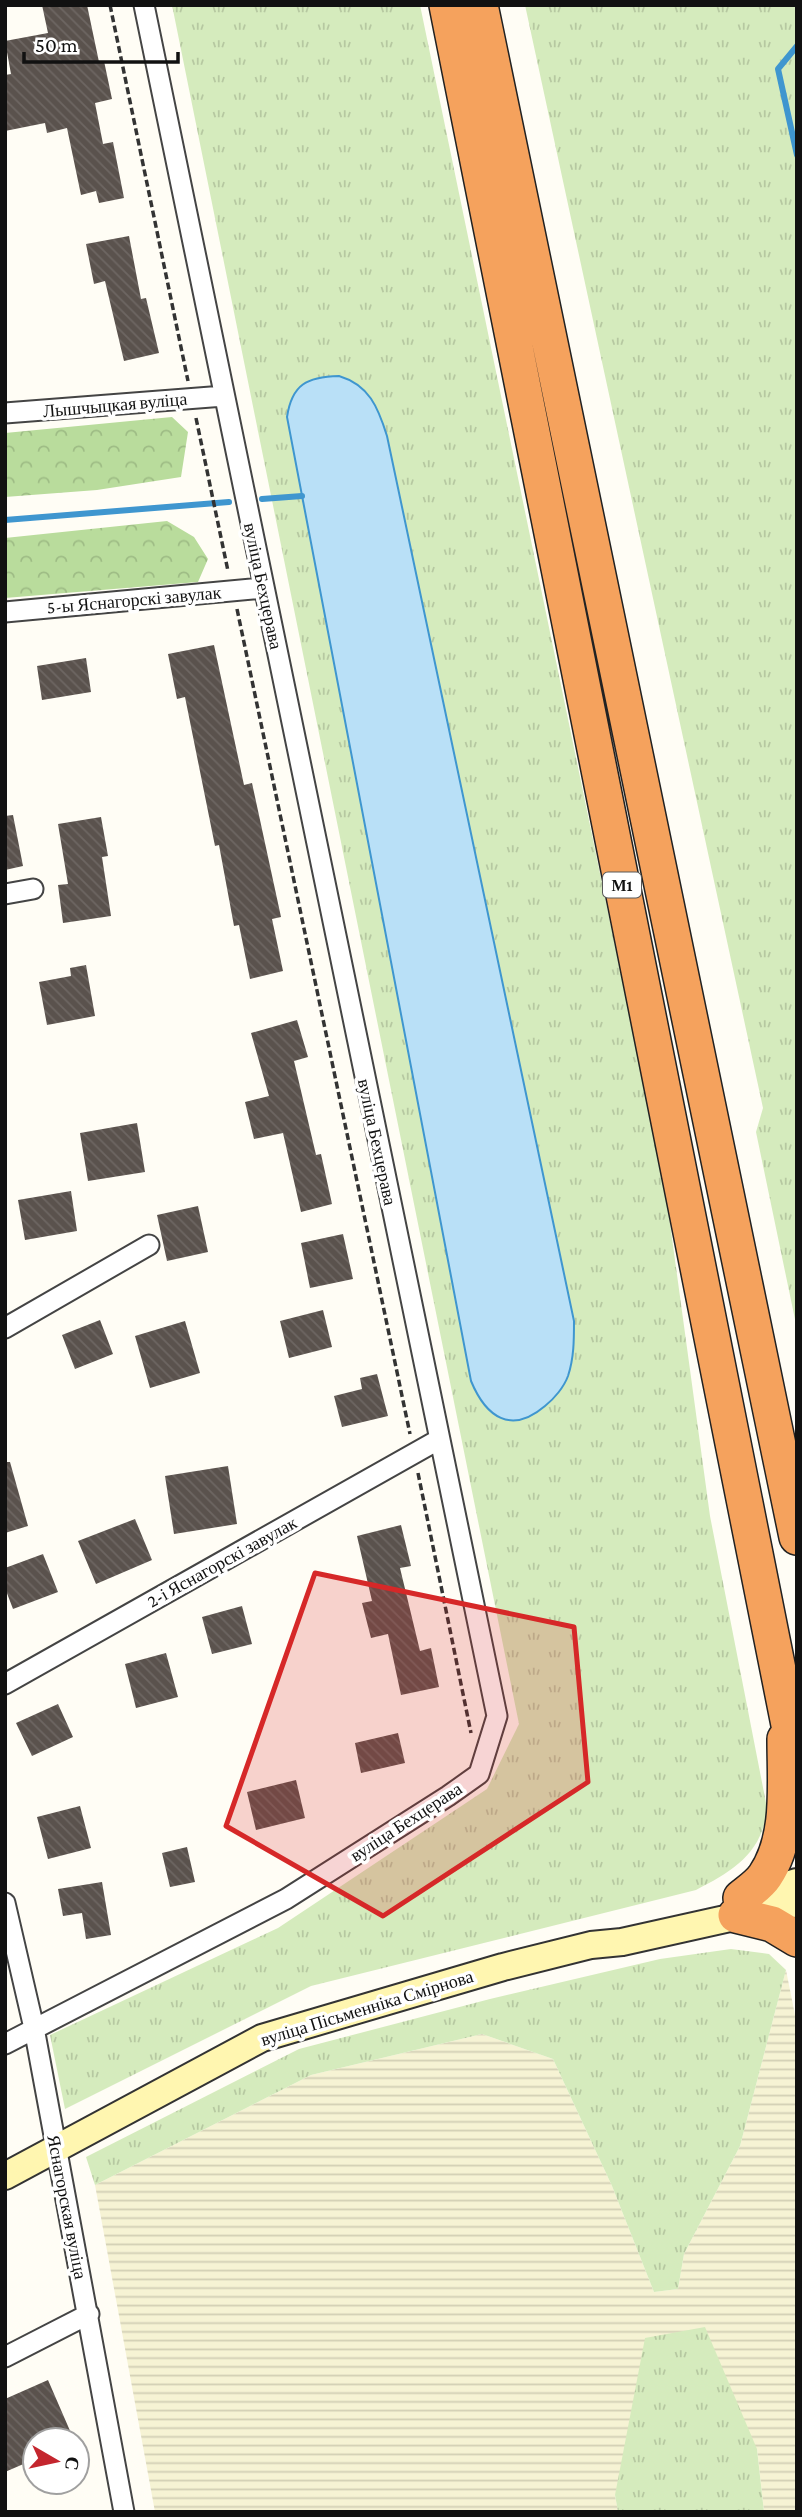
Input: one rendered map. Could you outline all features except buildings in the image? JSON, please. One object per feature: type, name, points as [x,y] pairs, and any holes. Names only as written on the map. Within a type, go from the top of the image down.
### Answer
[{"type":"highway","name":"М1","points":[[447,5],[797,1765]]},
{"type":"highway","name":"М1","points":[[480,5],[797,1537]]},
{"type":"highway","points":[[786,1711],[784,1817],[777,1853],[764,1878],[738,1907],[797,1939]]},
{"type":"main road","name":"вуліца Пісьменніка Смірнова","points":[[738,1907],[797,1882]]},
{"type":"main road","name":"вуліца Пісьменніка Смірнова","points":[[5,2176],[262,2038],[503,1967],[591,1945],[618,1930],[738,1907],[797,1903]]},
{"type":"street","name":"вуліца Бехцерава","points":[[5,2044],[285,1899],[480,1774],[497,1716],[144,5]]},
{"type":"street","name":"Лышчыцкая вуліца","points":[[5,413],[190,390],[224,396]]},
{"type":"street","name":"5-ы Яснагорскі завулак","points":[[5,612],[263,587]]},
{"type":"street","points":[[5,894],[33,889]]},
{"type":"street","points":[[5,1328],[149,1245]]},
{"type":"street","name":"2-і Яснагорскі завулак","points":[[5,1684],[438,1440]]},
{"type":"street","name":"Яснагорская вуліца","points":[[5,1903],[34,2028],[124,2512]]},
{"type":"street","points":[[5,2357],[89,2314]]},
{"type":"path","points":[[110,5],[471,1734]]},
{"type":"path","points":[[175,382],[190,390]]},
{"type":"highlighted area","points":[[315,1573],[574,1627],[588,1782],[383,1916],[226,1826]]},
{"type":"shaded area","points":[[786,1970],[797,2025],[797,2512],[764,2512],[757,2449],[615,2495],[618,2512],[155,2512],[95,2185],[311,2075],[482,2034],[553,2059],[612,2186],[654,2292],[678,2289],[684,2254],[740,2146]]},
{"type":"green space","points":[[172,5],[420,5],[665,1187],[710,1516],[767,1808],[764,1824],[753,1849],[734,1868],[696,1890],[311,1986],[65,2109],[50,2035],[278,1928],[487,1789],[519,1724]]},
{"type":"green space","points":[[525,5],[797,5],[797,1329],[756,1132],[763,1108]]},
{"type":"green space","points":[[172,417],[188,432],[181,477],[97,490],[5,497],[5,433]]},
{"type":"green space","points":[[167,521],[194,537],[208,559],[198,582],[5,598],[5,538]]},
{"type":"green space","points":[[731,1949],[769,1954],[786,1970],[740,2146],[684,2254],[678,2289],[654,2292],[612,2186],[553,2059],[482,2034],[311,2075],[95,2185],[86,2157],[299,2049],[490,1999],[660,1959]]},
{"type":"green space","points":[[705,2327],[757,2449],[764,2512],[618,2512],[615,2495],[645,2338]]},
{"type":"water","points":[[339,376],[358,385],[371,398],[387,436],[574,1321],[573,1356],[566,1380],[548,1403],[533,1415],[521,1419],[501,1418],[492,1412],[477,1394],[471,1381],[287,417],[293,397],[303,384],[318,378]]},
{"type":"waterway","points":[[797,46],[778,69],[797,155]]},
{"type":"waterway","points":[[262,499],[302,496]]},
{"type":"waterway","points":[[5,520],[229,502]]}]
